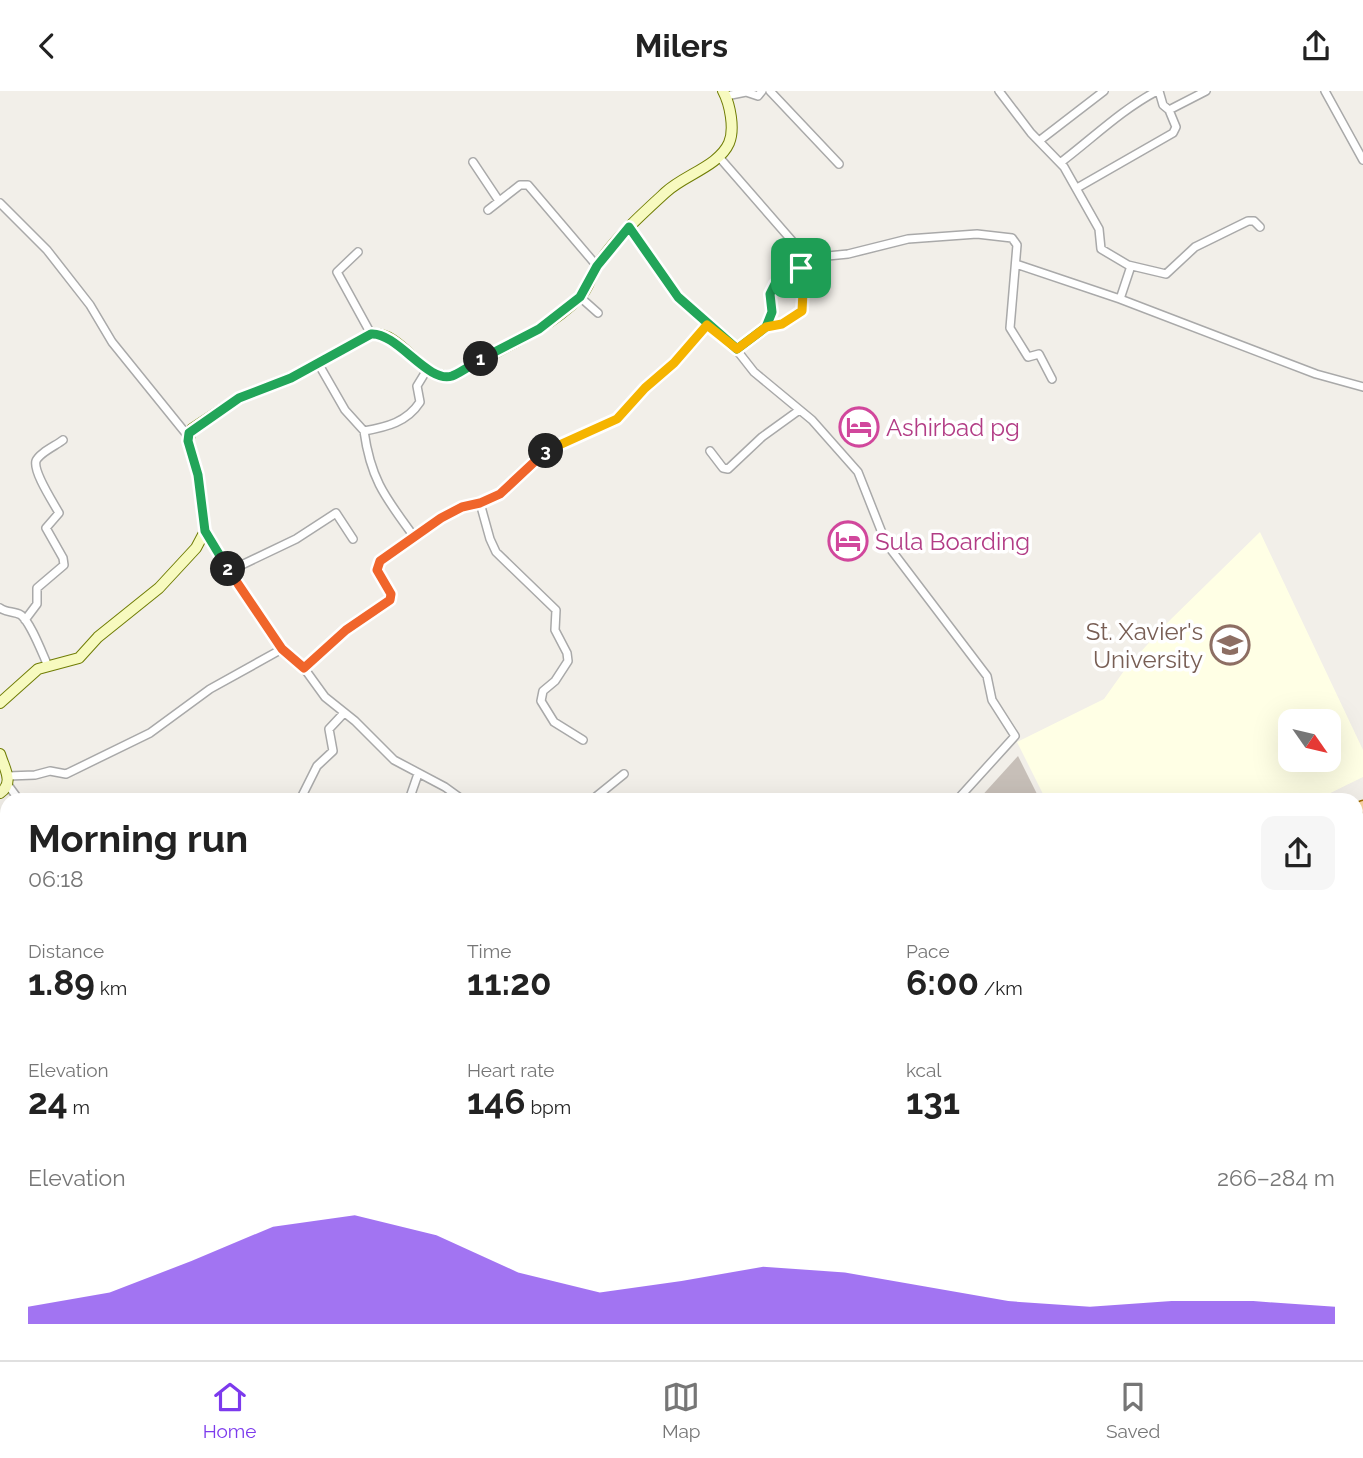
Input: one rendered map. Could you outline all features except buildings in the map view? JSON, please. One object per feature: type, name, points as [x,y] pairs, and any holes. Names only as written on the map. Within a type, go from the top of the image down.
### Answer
[{"type":"street","points":[[188,436],[192,429],[232,402],[291,378],[371,334],[384,335],[428,368],[445,377],[452,376],[539,329],[580,297],[597,266],[629,227],[678,181],[719,157],[730,138],[725,94],[746,92],[756,96],[762,91]]},
{"type":"street","points":[[771,91],[839,164]]},
{"type":"street","points":[[999,91],[1060,163],[1077,188],[1099,229],[1101,249],[1131,266],[1166,274],[1195,247],[1248,221],[1254,221],[1260,227]]},
{"type":"street","points":[[1039,141],[1104,91]]},
{"type":"street","points":[[1060,163],[1106,128],[1123,110],[1158,91],[1176,130],[1077,188]]},
{"type":"street","points":[[1169,110],[1206,91]]},
{"type":"street","points":[[1325,91],[1363,160]]},
{"type":"street","points":[[719,157],[807,258]]},
{"type":"street","points":[[473,162],[499,201]]},
{"type":"street","points":[[488,210],[520,185],[528,185],[597,266]]},
{"type":"street","points":[[0,203],[47,250],[90,305],[112,342],[188,436],[198,475],[205,531],[282,649],[304,668],[321,692],[394,761],[453,793]]},
{"type":"street","points":[[629,227],[668,286],[707,325],[737,349],[754,372],[817,425],[858,472],[886,543],[983,669],[992,701],[1013,729],[1015,736],[963,793]]},
{"type":"street","points":[[807,258],[848,254],[908,239],[977,234],[1012,238],[1017,245],[1010,328],[1028,357],[1038,352],[1052,379]]},
{"type":"street","points":[[358,252],[337,272],[371,334]]},
{"type":"street","points":[[766,327],[772,312],[770,294],[775,284],[801,268],[807,258]]},
{"type":"street","points":[[1016,264],[1120,299],[1317,374],[1363,387]]},
{"type":"street","points":[[1120,299],[1131,266]]},
{"type":"street","points":[[737,349],[766,327],[782,324],[802,311],[803,292],[812,286],[814,281],[801,268]]},
{"type":"street","points":[[580,297],[598,313]]},
{"type":"street","points":[[304,668],[346,630],[388,602],[391,594],[377,566],[380,561],[456,510],[480,503],[504,491],[550,449],[617,419],[645,388],[674,363],[707,325]]},
{"type":"street","points":[[318,363],[345,410],[364,431],[374,478],[415,538]]},
{"type":"street","points":[[364,431],[396,424],[417,407],[420,400],[417,386],[428,368]]},
{"type":"street","points":[[710,451],[727,470],[756,442],[798,411]]},
{"type":"street","points":[[25,619],[37,604],[37,588],[64,565],[63,558],[46,529],[59,513],[40,477],[36,463],[39,457],[64,440]]},
{"type":"street","points":[[480,503],[489,538],[496,552],[556,610],[555,630],[567,653],[568,661],[555,681],[543,691],[541,701],[554,722],[583,740]]},
{"type":"street","points":[[229,571],[296,539],[336,513],[353,539]]},
{"type":"street","points":[[0,703],[32,674],[48,666],[79,658],[99,637],[159,588],[196,548],[205,531]]},
{"type":"street","points":[[0,608],[7,613],[18,613],[25,619],[48,666]]},
{"type":"street","points":[[0,793],[8,781],[50,771],[66,774],[150,733],[210,689],[282,649]]},
{"type":"street","points":[[304,793],[317,766],[333,751],[329,729],[344,713]]},
{"type":"street","points":[[0,754],[8,781],[15,793]]},
{"type":"street","points":[[411,793],[418,774]]},
{"type":"street","points":[[601,793],[624,774]]},
{"type":"shaded area","name":"St. Xavier's University","points":[[1260,532],[1363,750],[1363,777],[1330,793],[1042,793],[1017,742],[1104,699],[1126,668],[1167,623]]},
{"type":"place","name":"Ashirbad pg","points":[[859,427]]},
{"type":"place","name":"Sula Boarding","points":[[848,541]]},
{"type":"place","name":"St. Xavier's University","points":[[1230,645]]},
{"type":"route","points":[[801,268],[775,284],[770,294],[772,312],[766,327],[737,349],[707,325],[668,286],[629,227],[597,266],[587,288],[570,306],[539,329],[452,376],[445,377],[428,368],[384,335],[371,334],[291,378],[239,398],[192,429],[188,441],[198,475],[205,531],[257,615],[282,649],[304,668],[346,630],[390,600],[391,594],[377,570],[380,561],[437,520],[462,507],[500,494],[543,454],[560,443],[611,424],[645,388],[674,363],[707,325],[732,344],[737,349],[766,327],[782,324],[802,311],[803,292],[812,286],[814,281],[801,268]]}]
